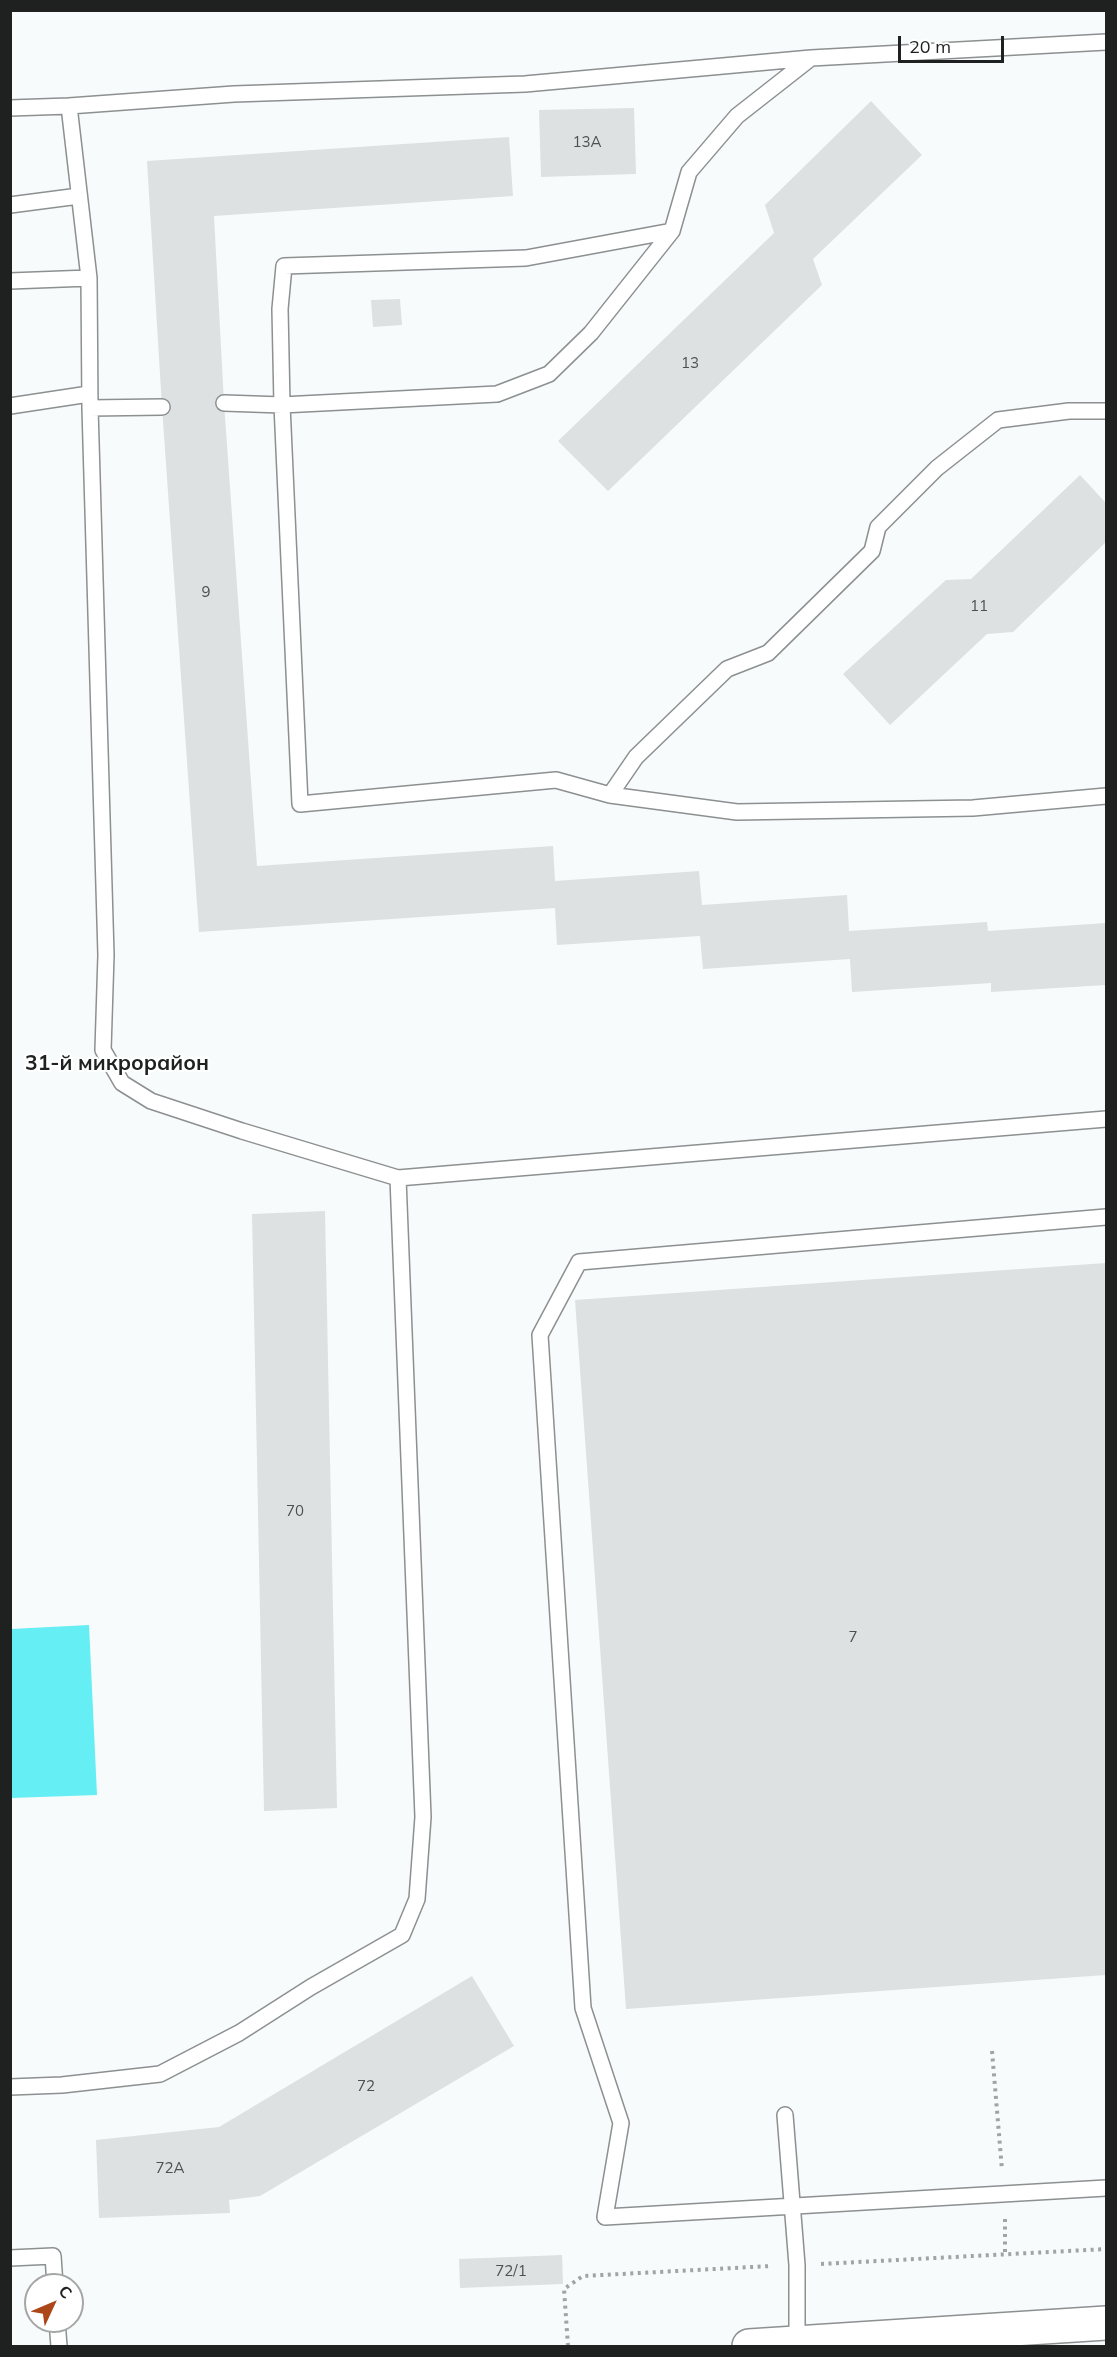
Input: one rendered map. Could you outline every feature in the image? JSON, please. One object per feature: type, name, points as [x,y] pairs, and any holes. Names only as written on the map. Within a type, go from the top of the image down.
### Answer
[{"type":"main road","points":[[749,2346],[1107,2323]]},
{"type":"lane","points":[[10,108],[234,94],[525,84],[811,58],[1107,42]]},
{"type":"lane","points":[[224,403],[282,405],[497,394],[549,374],[591,333],[672,231],[689,172],[737,116],[811,58]]},
{"type":"lane","points":[[69,106],[89,278],[89,401],[106,955],[103,1050],[122,1083],[151,1101],[398,1178],[1107,1119]]},
{"type":"lane","points":[[10,205],[79,196]]},
{"type":"lane","points":[[672,231],[526,258],[284,266],[280,309],[282,405],[300,804],[556,780],[610,795],[737,812],[973,808],[1107,796]]},
{"type":"lane","points":[[10,281],[89,278]]},
{"type":"lane","points":[[10,406],[89,401],[162,407]]},
{"type":"lane","points":[[610,795],[636,757],[727,669],[768,653],[872,551],[878,527],[937,468],[998,420],[1069,411],[1107,411]]},
{"type":"lane","points":[[10,2087],[62,2085],[160,2074],[239,2033],[311,1987],[402,1935],[417,1899],[423,1817],[398,1178]]},
{"type":"lane","points":[[1107,1217],[579,1262],[540,1335],[583,2008],[621,2123],[605,2217],[1107,2188]]},
{"type":"lane","points":[[785,2115],[797,2265],[797,2343]]},
{"type":"lane","points":[[10,2258],[53,2256],[54,2273]]},
{"type":"path","points":[[992,2051],[1004,2194],[1005,2254]]},
{"type":"shaded area","points":[[89,1625],[97,1795],[11,1798],[11,1629]]},
{"type":"building","points":[[871,101],[922,155],[813,259],[822,285],[608,491],[558,441],[774,233],[765,205]]},
{"type":"building","points":[[634,108],[636,174],[541,177],[539,110]]},
{"type":"building","points":[[509,137],[513,196],[214,216],[224,403],[257,866],[553,846],[555,881],[699,871],[702,905],[847,895],[849,931],[987,922],[988,931],[1106,923],[1106,985],[991,992],[991,983],[852,992],[850,959],[703,969],[700,936],[557,945],[555,908],[199,932],[147,161]]},
{"type":"building","points":[[400,299],[402,325],[373,327],[371,300]]},
{"type":"building","points":[[1080,475],[1106,503],[1106,542],[1013,632],[987,634],[890,725],[843,674],[946,580],[971,579]]},
{"type":"building","points":[[325,1211],[337,1808],[264,1811],[252,1214]]},
{"type":"building","points":[[1106,1263],[1106,1975],[626,2009],[575,1300]]},
{"type":"building","points":[[472,1976],[514,2046],[260,2196],[229,2200],[230,2213],[99,2218],[96,2140],[219,2127]]},
{"type":"building","points":[[562,2255],[563,2284],[460,2288],[459,2259]]},
{"type":"district","name":"31-й микрорайон","points":[[117,1064]]}]
